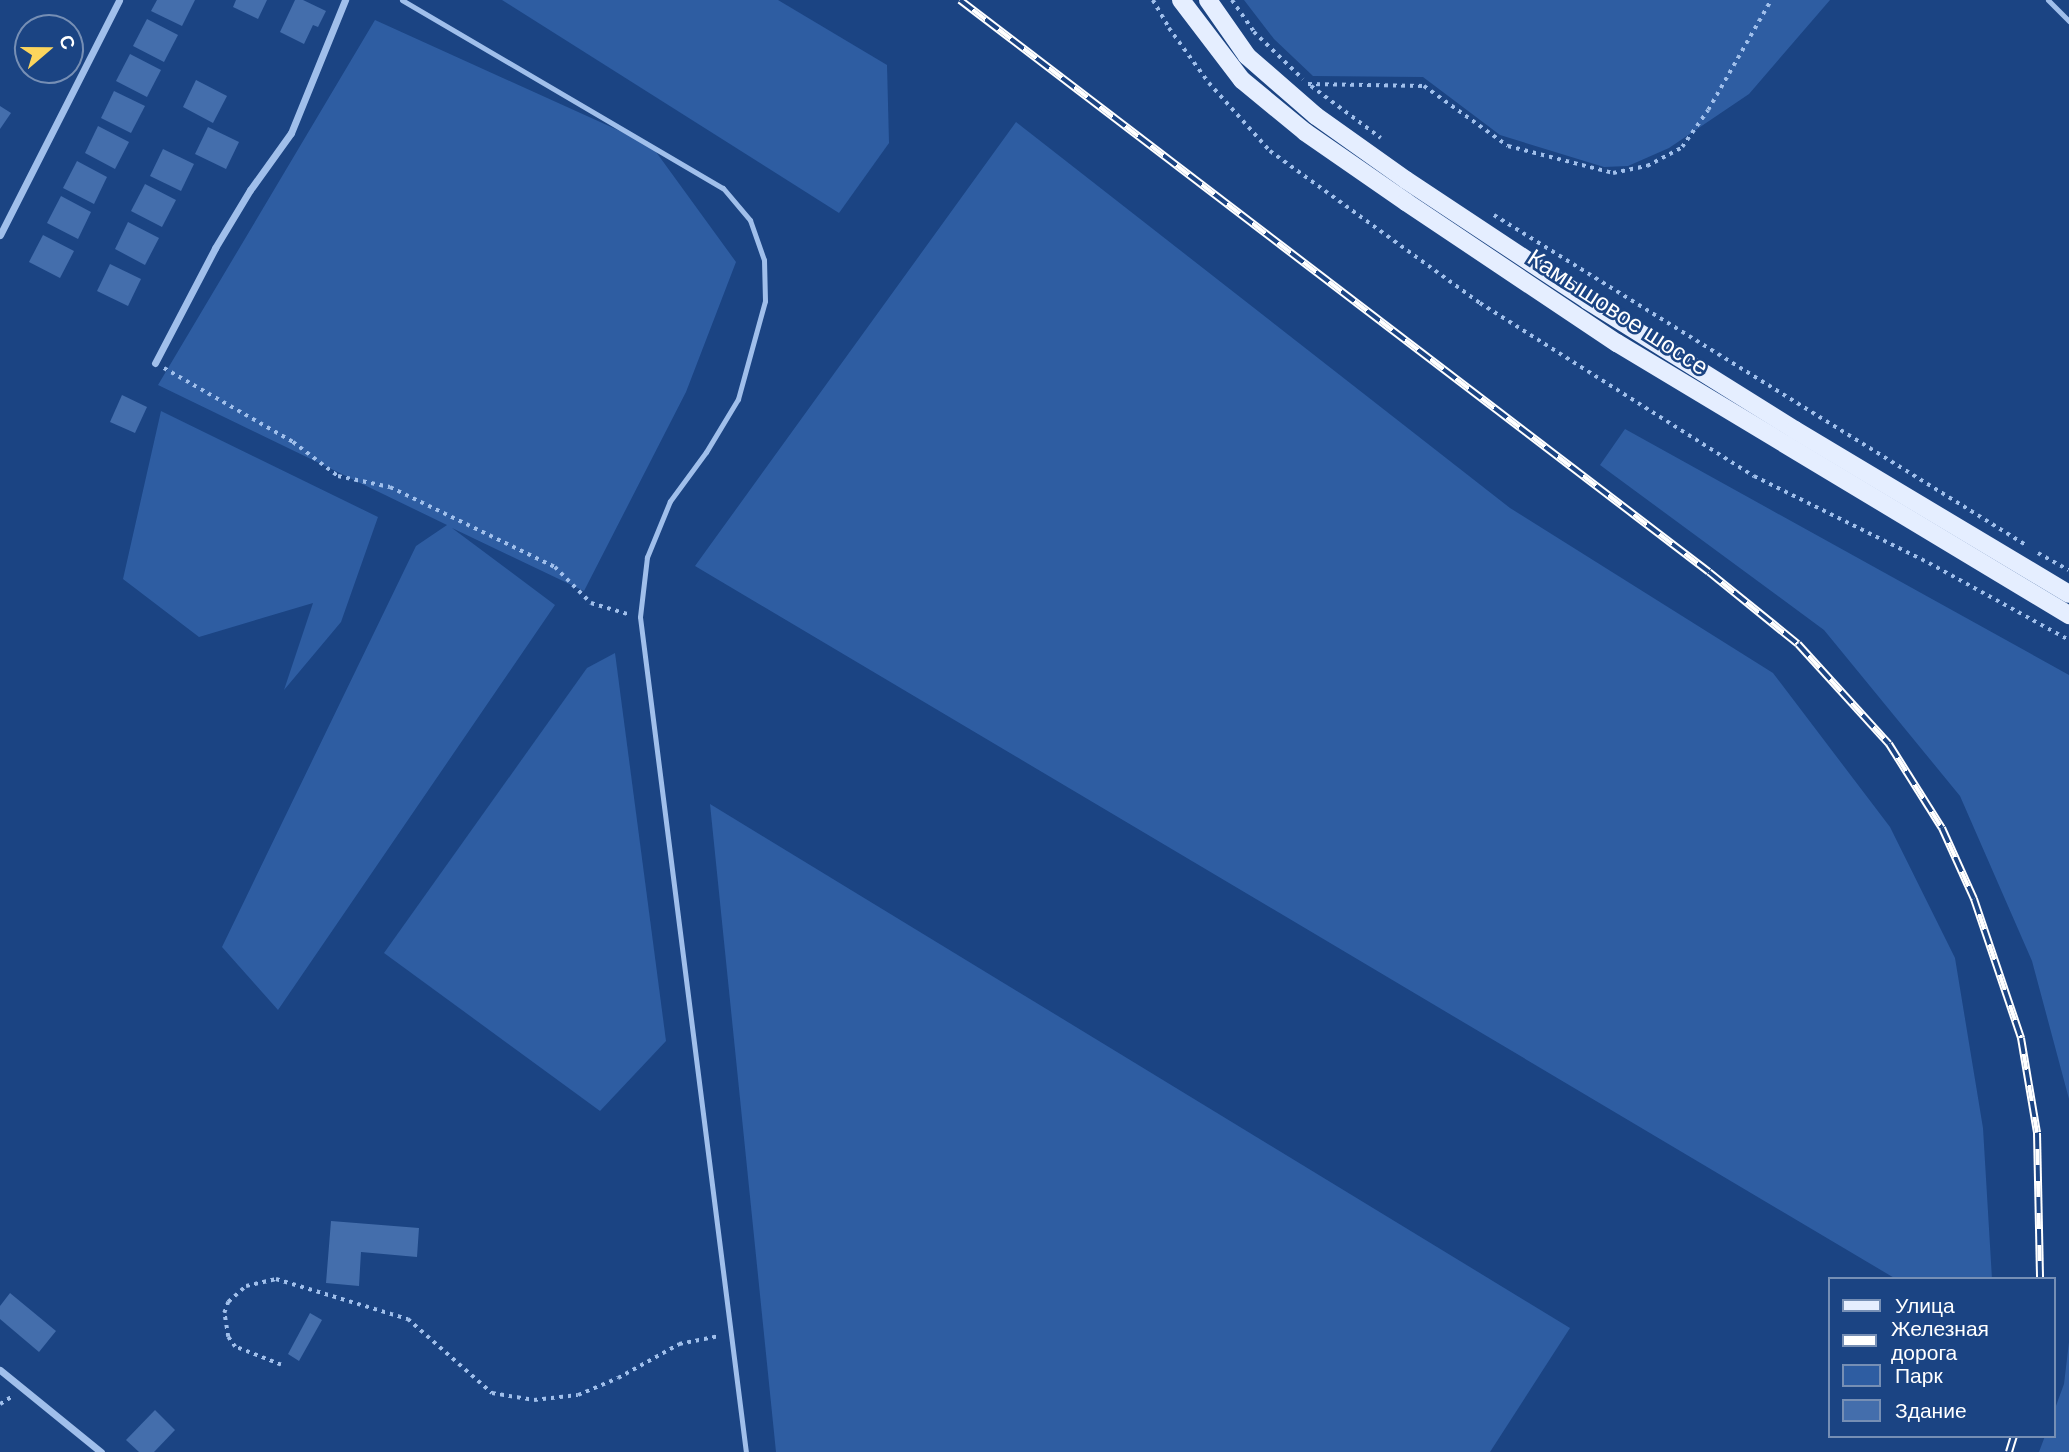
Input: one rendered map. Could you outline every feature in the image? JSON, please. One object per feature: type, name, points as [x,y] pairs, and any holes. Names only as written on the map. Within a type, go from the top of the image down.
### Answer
[{"type":"main road","name":"Камышовое шоссе","points":[[1181,0],[1242,80],[1305,132],[1406,202],[1628,350],[2069,615]]},
{"type":"main road","name":"Камышовое шоссе","points":[[1208,0],[1247,57],[1316,116],[1406,180],[1633,329],[2069,594]]},
{"type":"street","points":[[0,235],[119,0]]},
{"type":"street","points":[[155,363],[215,248],[250,190],[291,133],[345,0]]},
{"type":"street","points":[[0,1370],[101,1452]]},
{"type":"lane","points":[[402,0],[723,188],[750,220],[764,260],[765,302],[738,399],[706,452],[670,501],[647,557],[640,617],[746,1452]]},
{"type":"lane","points":[[2048,0],[2069,21]]},
{"type":"path","points":[[1153,0],[1209,83],[1270,151],[1480,303],[1754,475],[1929,563],[2069,640]]},
{"type":"path","points":[[1232,0],[1254,32],[1308,83],[1387,143]]},
{"type":"path","points":[[1308,83],[1424,86],[1508,146],[1613,173],[1647,166],[1682,146],[1708,110],[1771,0]]},
{"type":"path","points":[[1489,212],[1748,375],[2069,570]]},
{"type":"path","points":[[155,363],[293,442],[338,476],[390,486],[555,566],[592,603],[640,617]]},
{"type":"path","points":[[281,1365],[235,1347],[228,1337],[224,1313],[228,1302],[246,1286],[276,1279],[408,1319],[492,1393],[534,1400],[578,1395],[618,1378],[679,1344],[705,1336],[732,1335]]},
{"type":"green space","points":[[502,0],[778,0],[887,65],[889,143],[839,213]]},
{"type":"green space","points":[[1244,0],[1830,0],[1749,94],[1669,148],[1628,166],[1604,167],[1500,135],[1423,77],[1313,76],[1274,39]]},
{"type":"green space","points":[[375,20],[651,145],[736,262],[686,392],[584,591],[452,528],[555,605],[278,1010],[222,947],[416,546],[447,525],[158,385]]},
{"type":"green space","points":[[1016,122],[1510,508],[1773,673],[1890,827],[1955,958],[1983,1128],[1992,1277],[1893,1277],[695,566]]},
{"type":"green space","points":[[161,411],[378,517],[341,622],[284,690],[313,603],[199,637],[123,579]]},
{"type":"green space","points":[[1625,429],[2069,675],[2069,1099],[2032,961],[1960,796],[1824,630],[1600,465]]},
{"type":"green space","points":[[615,653],[666,1041],[600,1111],[384,953],[587,668]]},
{"type":"green space","points":[[710,804],[1570,1328],[1490,1452],[776,1452]]},
{"type":"green space","points":[[2069,1342],[2069,1452],[2039,1452],[2044,1438],[2055,1438],[2055,1409],[2064,1384]]},
{"type":"building","points":[[157,0],[195,0],[182,26],[151,11]]},
{"type":"building","points":[[236,0],[267,0],[258,19],[233,7]]},
{"type":"building","points":[[295,0],[303,0],[326,11],[318,27],[313,25],[304,44],[280,32]]},
{"type":"building","points":[[147,19],[178,35],[164,62],[133,46]]},
{"type":"building","points":[[130,54],[161,70],[147,97],[116,81]]},
{"type":"building","points":[[196,80],[227,96],[213,123],[183,107]]},
{"type":"building","points":[[114,91],[145,106],[131,133],[101,118]]},
{"type":"building","points":[[0,106],[11,113],[0,129]]},
{"type":"building","points":[[98,126],[129,142],[115,169],[85,153]]},
{"type":"building","points":[[208,127],[239,142],[226,169],[195,154]]},
{"type":"building","points":[[163,149],[194,164],[181,191],[150,176]]},
{"type":"building","points":[[77,161],[107,177],[94,204],[63,188]]},
{"type":"building","points":[[145,184],[176,200],[162,227],[131,211]]},
{"type":"building","points":[[61,196],[91,212],[78,239],[47,223]]},
{"type":"building","points":[[128,222],[159,238],[145,265],[115,249]]},
{"type":"building","points":[[43,235],[74,251],[60,278],[29,262]]},
{"type":"building","points":[[110,264],[141,279],[128,306],[97,291]]},
{"type":"building","points":[[122,395],[147,407],[135,433],[110,422]]},
{"type":"building","points":[[331,1221],[419,1228],[417,1257],[361,1252],[359,1286],[326,1283]]},
{"type":"building","points":[[10,1293],[56,1331],[39,1352],[0,1319],[0,1306]]},
{"type":"building","points":[[310,1313],[322,1320],[299,1361],[288,1354]]},
{"type":"building","points":[[155,1410],[175,1430],[154,1452],[139,1452],[126,1440]]},
{"type":"railway","points":[[960,0],[1709,572],[1798,644],[1889,744],[1942,828],[1974,899],[2021,1038],[2037,1133],[2040,1277]]},
{"type":"railway","points":[[2009,1452],[2013,1438]]}]
